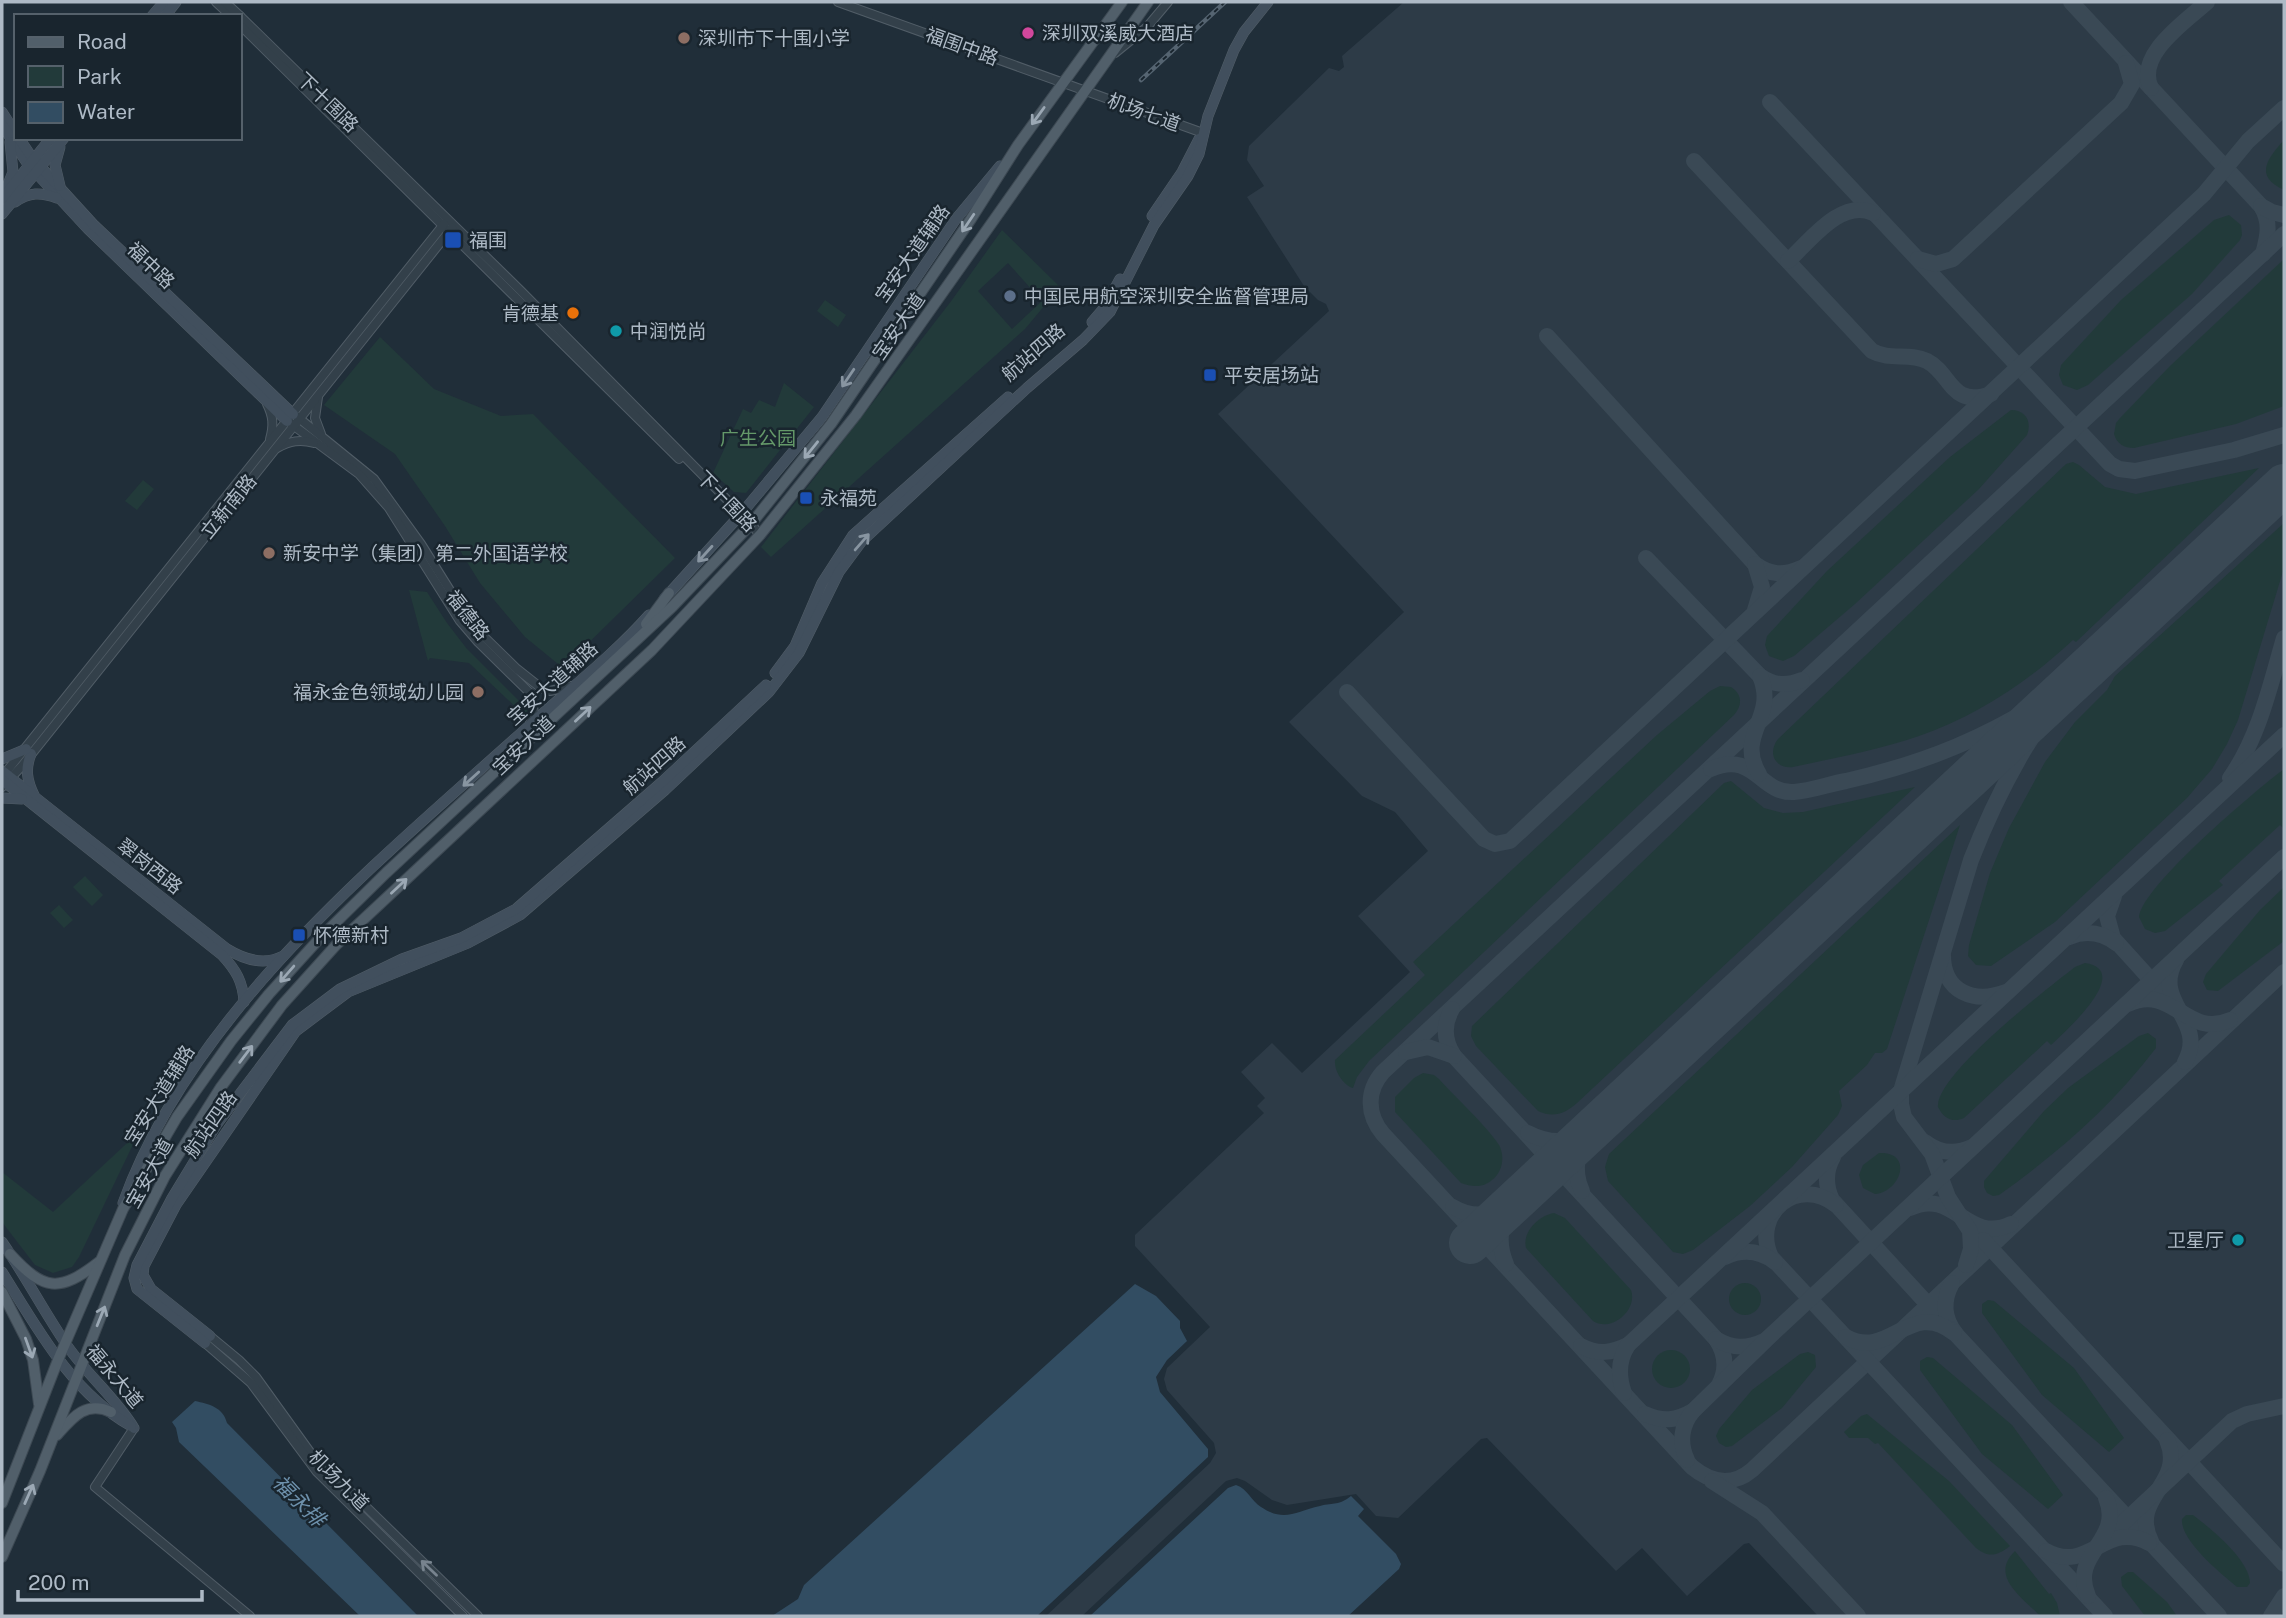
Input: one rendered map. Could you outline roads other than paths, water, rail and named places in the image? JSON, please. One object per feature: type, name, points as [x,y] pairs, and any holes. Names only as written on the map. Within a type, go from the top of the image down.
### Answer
[{"type":"main road","name":"宝安大道","points":[[2,1503],[65,1343],[137,1183],[177,1117],[231,1041],[320,938],[386,873],[672,607],[749,525],[831,425],[1018,145],[1120,2]]},
{"type":"main road","name":"宝安大道","points":[[2,1557],[125,1255],[165,1177],[221,1087],[282,1005],[337,944],[652,650],[760,536],[856,415],[1148,2]]},
{"type":"main road","name":"航站四路","points":[[207,1340],[137,1289],[134,1278],[137,1265],[172,1198],[217,1124],[292,1025],[340,989],[402,960],[461,938],[516,909],[662,782],[766,686],[795,646],[822,583],[853,535],[1079,336],[1104,308],[1139,238],[1182,172],[1203,133],[1234,50],[1244,32],[1268,2]]},
{"type":"main road","name":"福中路","points":[[2,112],[12,132]]},
{"type":"main road","points":[[2,198],[13,172],[12,132]]},
{"type":"main road","name":"福中路","points":[[17,140],[35,166],[61,194],[259,394],[293,420]]},
{"type":"main road","points":[[3,213],[50,140]]},
{"type":"main road","points":[[2,198],[62,140]]},
{"type":"main road","points":[[3,213],[20,198],[30,194],[61,194],[55,165],[63,140]]},
{"type":"main road","name":"宝安大道辅路","points":[[110,1238],[133,1175],[150,1139],[178,1092],[244,1002],[286,954],[349,890],[640,625],[740,516],[822,417],[956,219],[1018,145]]},
{"type":"main road","name":"福中路","points":[[61,194],[276,398],[293,420]]},
{"type":"main road","points":[[627,649],[669,593]]},
{"type":"main road","points":[[2,759],[29,752],[27,777],[33,800],[2,798]]},
{"type":"main road","name":"翠岗西路","points":[[4,779],[236,955],[259,962],[286,954]]},
{"type":"main road","name":"翠岗西路","points":[[33,800],[222,955],[237,973],[244,991],[244,1002]]},
{"type":"main road","name":"福永大道","points":[[2,1242],[65,1343],[81,1365],[118,1404],[134,1428]]},
{"type":"main road","points":[[10,1254],[36,1279],[50,1285],[71,1282],[101,1260]]},
{"type":"main road","name":"福永大道","points":[[2,1272],[58,1360],[111,1412],[134,1428]]},
{"type":"main road","points":[[2,1292],[26,1339],[33,1360],[39,1408]]},
{"type":"main road","points":[[50,1443],[82,1410],[92,1407],[111,1412]]},
{"type":"street","points":[[216,2],[229,14]]},
{"type":"street","name":"下十围路","points":[[225,2],[238,14]]},
{"type":"street","name":"福围中路","points":[[838,2],[1086,90]]},
{"type":"street","points":[[1105,62],[1147,27],[1168,2]]},
{"type":"street","name":"下十围路","points":[[242,18],[760,536]]},
{"type":"street","name":"下十围路","points":[[242,27],[449,225]]},
{"type":"street","name":"机场七道","points":[[1086,90],[1203,133]]},
{"type":"street","name":"立新南路","points":[[4,779],[29,752],[293,420],[321,390],[449,225]]},
{"type":"street","name":"立新南路","points":[[293,420],[309,395],[449,225]]},
{"type":"street","points":[[265,455],[288,442],[300,440],[324,444],[315,418],[316,401],[321,390]]},
{"type":"street","points":[[259,394],[268,404],[272,415],[273,428],[265,455]]},
{"type":"street","points":[[276,398],[296,402],[309,395]]},
{"type":"street","name":"福德路","points":[[293,420],[364,470],[382,488],[471,624],[523,680],[534,703],[534,713],[527,728]]},
{"type":"street","name":"福德路","points":[[523,680],[550,691],[569,688],[578,683]]},
{"type":"street","name":"机场九道","points":[[207,1340],[257,1390],[317,1472],[463,1616]]},
{"type":"street","name":"机场九道","points":[[207,1340],[240,1360],[256,1377],[317,1459],[478,1616]]},
{"type":"street","points":[[134,1428],[95,1487],[250,1616]]},
{"type":"water","points":[[1135,1284],[1156,1296],[1180,1321],[1180,1328],[1187,1341],[1167,1360],[1156,1377],[1160,1392],[1208,1449],[1208,1457],[1037,1616],[772,1616],[798,1599],[804,1585]]},
{"type":"water","name":"福永排","points":[[195,1401],[219,1410],[227,1423],[418,1616],[360,1616],[179,1442],[172,1422]]},
{"type":"water","points":[[1236,1485],[1269,1512],[1284,1515],[1339,1503],[1351,1496],[1364,1509],[1358,1516],[1396,1554],[1401,1564],[1399,1569],[1348,1616],[1090,1616],[1228,1488]]},
{"type":"railway","points":[[1141,80],[1225,2]]},
{"type":"place","name":"深圳双溪威大酒店","points":[[1028,33]]},
{"type":"place","name":"深圳市下十围小学","points":[[684,38]]},
{"type":"place","name":"福围","points":[[453,240]]},
{"type":"place","name":"中国民用航空深圳安全监督管理局","points":[[1010,296]]},
{"type":"place","name":"肯德基","points":[[573,313]]},
{"type":"place","name":"中润悦尚","points":[[616,331]]},
{"type":"place","name":"平安居场站","points":[[1210,375]]},
{"type":"place","name":"永福苑","points":[[806,498]]},
{"type":"place","name":"新安中学（集团）第二外国语学校","points":[[269,553]]},
{"type":"place","name":"福永金色领域幼儿园","points":[[478,692]]},
{"type":"place","name":"怀德新村","points":[[299,935]]},
{"type":"place","name":"卫星厅","points":[[2238,1240]]},
{"type":"park label","name":"广生公园","points":[[758,438]]}]
